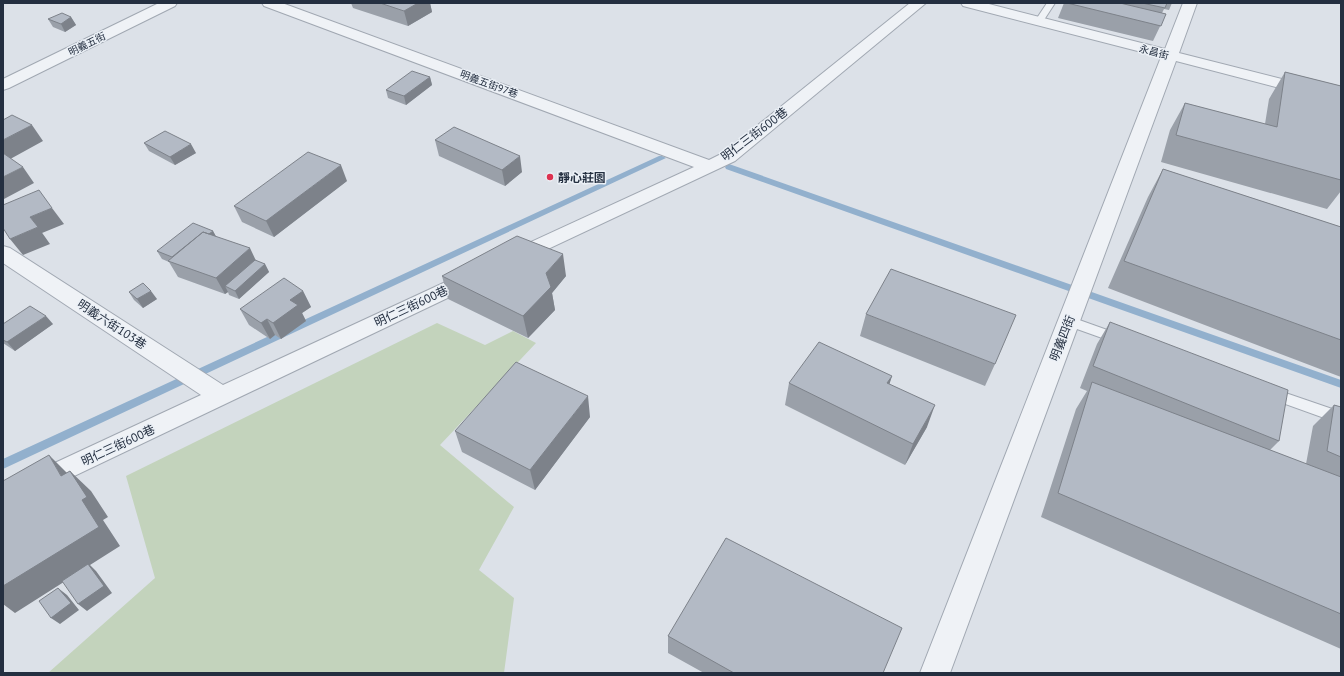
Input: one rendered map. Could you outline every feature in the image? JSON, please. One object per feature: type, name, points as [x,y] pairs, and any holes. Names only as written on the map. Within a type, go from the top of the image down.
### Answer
[{"type":"street","name":"明義五街","points":[[3,85],[170,3]]},
{"type":"street","name":"明義五街97巷","points":[[269,3],[709,166]]},
{"type":"street","name":"明仁三街600巷","points":[[3,499],[729,156],[919,3]]},
{"type":"street","name":"永昌街","points":[[968,3],[1169,56],[1341,99]]},
{"type":"street","name":"明義四街","points":[[935,673],[1190,3]]},
{"type":"street","name":"明義六街103巷","points":[[3,252],[222,396]]},
{"type":"lane","points":[[1039,21],[1051,3]]},
{"type":"lane","points":[[1068,321],[1134,345]]},
{"type":"lane","points":[[1260,389],[1341,418]]},
{"type":"green space","points":[[437,323],[485,345],[513,331],[536,343],[440,445],[514,507],[479,570],[514,598],[504,673],[48,673],[155,578],[126,476]]},
{"type":"building","points":[[380,3],[418,3],[404,11]]},
{"type":"building","points":[[1067,3],[1120,3],[1166,14],[1161,26]]},
{"type":"building","points":[[1142,3],[1167,3],[1165,8]]},
{"type":"building","points":[[62,13],[71,17],[61,24],[48,19]]},
{"type":"building","points":[[412,71],[430,77],[404,96],[386,90]]},
{"type":"building","points":[[1285,72],[1341,86],[1341,180],[1176,135],[1185,103],[1277,127]]},
{"type":"building","points":[[12,115],[32,125],[3,140],[3,120]]},
{"type":"building","points":[[454,127],[520,156],[502,170],[435,140]]},
{"type":"building","points":[[165,131],[191,144],[170,157],[144,143]]},
{"type":"building","points":[[308,152],[341,165],[266,221],[234,206]]},
{"type":"building","points":[[3,153],[23,167],[3,177]]},
{"type":"building","points":[[1163,169],[1341,227],[1341,340],[1124,261]]},
{"type":"building","points":[[39,190],[52,208],[30,217],[38,227],[10,239],[3,228],[3,205]]},
{"type":"building","points":[[193,223],[213,231],[209,234],[203,232],[172,257],[157,251]]},
{"type":"building","points":[[203,232],[250,248],[216,278],[168,261]]},
{"type":"building","points":[[517,236],[563,254],[546,273],[551,287],[523,316],[442,276]]},
{"type":"building","points":[[255,260],[265,264],[235,291],[225,286]]},
{"type":"building","points":[[891,269],[1016,315],[995,364],[866,314]]},
{"type":"building","points":[[284,278],[303,291],[290,300],[298,305],[273,323],[267,319],[261,323],[240,309]]},
{"type":"building","points":[[143,283],[151,291],[137,299],[129,292]]},
{"type":"building","points":[[30,306],[46,316],[7,342],[3,340],[3,324]]},
{"type":"building","points":[[1110,322],[1288,390],[1279,441],[1093,366]]},
{"type":"building","points":[[819,342],[892,376],[887,383],[935,405],[913,444],[789,383]]},
{"type":"building","points":[[516,362],[588,396],[530,470],[455,431]]},
{"type":"building","points":[[1092,382],[1341,477],[1341,614],[1058,493]]},
{"type":"building","points":[[1334,405],[1341,407],[1341,457],[1327,451]]},
{"type":"building","points":[[49,455],[61,476],[70,471],[87,497],[82,500],[99,527],[3,586],[3,481]]},
{"type":"building","points":[[726,538],[902,628],[883,673],[734,673],[668,636]]},
{"type":"building","points":[[88,564],[104,586],[78,604],[62,581]]},
{"type":"building","points":[[58,588],[71,603],[51,618],[39,601]]},
{"type":"waterway","points":[[3,464],[662,158]]},
{"type":"waterway","points":[[729,167],[1341,384]]},
{"type":"place","name":"靜心莊園","points":[[550,177]]}]
